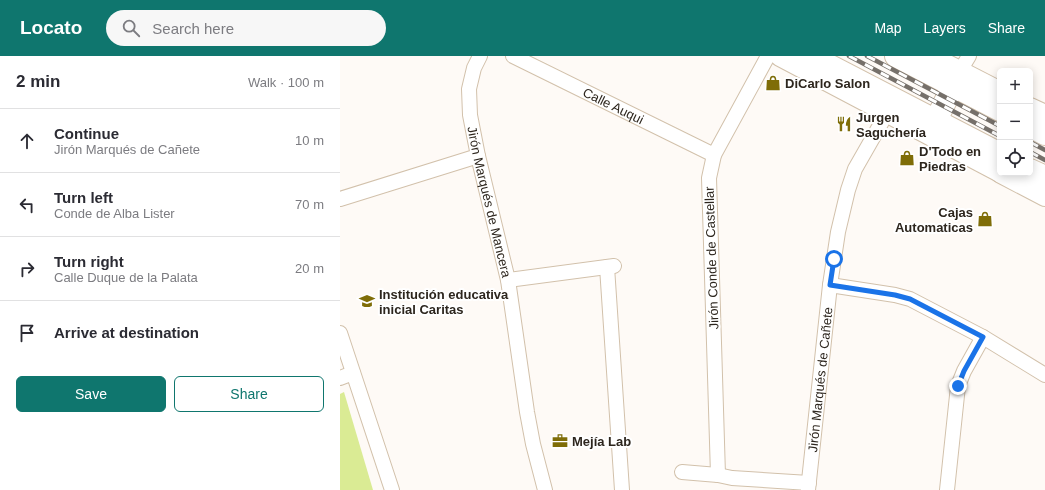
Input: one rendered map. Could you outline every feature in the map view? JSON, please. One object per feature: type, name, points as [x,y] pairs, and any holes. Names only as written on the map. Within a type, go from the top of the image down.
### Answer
[{"type":"main road","points":[[780,56],[997,171]]},
{"type":"main road","points":[[811,56],[997,152]]},
{"type":"main road","points":[[896,56],[961,71],[997,107]]},
{"type":"main road","points":[[930,56],[997,90]]},
{"type":"main road","points":[[936,120],[961,71]]},
{"type":"main road","points":[[1033,109],[1045,115]]},
{"type":"main road","points":[[1033,128],[1045,134]]},
{"type":"main road","points":[[1033,171],[1045,177]]},
{"type":"main road","points":[[1007,176],[1045,196]]},
{"type":"street","name":"Jirón Marqués de Mancera","points":[[480,56],[474,68],[469,89],[470,115],[478,156],[508,280],[527,412],[533,444],[545,490]]},
{"type":"street","name":"Calle Auqui","points":[[513,56],[714,156]]},
{"type":"street","name":"Jirón Conde de Castellar","points":[[718,475],[709,178],[714,156],[768,56]]},
{"type":"street","name":"Jirón Marqués de Cañete","points":[[808,486],[830,285],[838,232],[848,190],[856,169],[887,112]]},
{"type":"street","points":[[340,199],[478,156]]},
{"type":"street","points":[[508,280],[611,266],[622,490]]},
{"type":"street","points":[[830,285],[895,295],[910,299],[983,337],[1045,375]]},
{"type":"street","points":[[340,333],[347,375],[392,490]]},
{"type":"street","points":[[947,490],[958,386],[964,371],[983,337]]},
{"type":"street","points":[[682,472],[808,486]]},
{"type":"green space","points":[[344,392],[373,490],[340,490],[340,394]]},
{"type":"railway","points":[[849,56],[997,134]]},
{"type":"railway","points":[[867,56],[997,124]]},
{"type":"railway","points":[[1033,144],[1045,150]]},
{"type":"railway","points":[[1033,154],[1045,160]]},
{"type":"place","name":"DiCarlo Salon","points":[[773,83]]},
{"type":"place","name":"Jurgen Saguchería","points":[[844,124]]},
{"type":"place","name":"D'Todo en Piedras","points":[[907,158]]},
{"type":"place","name":"Cajas Automaticas","points":[[985,219]]},
{"type":"place","name":"Institución educativa inicial Caritas","points":[[367,301]]},
{"type":"place","name":"Mejía Lab","points":[[560,441]]},
{"type":"route","points":[[834,259],[830,285],[895,295],[910,299],[983,337],[960,378],[958,386]]}]
